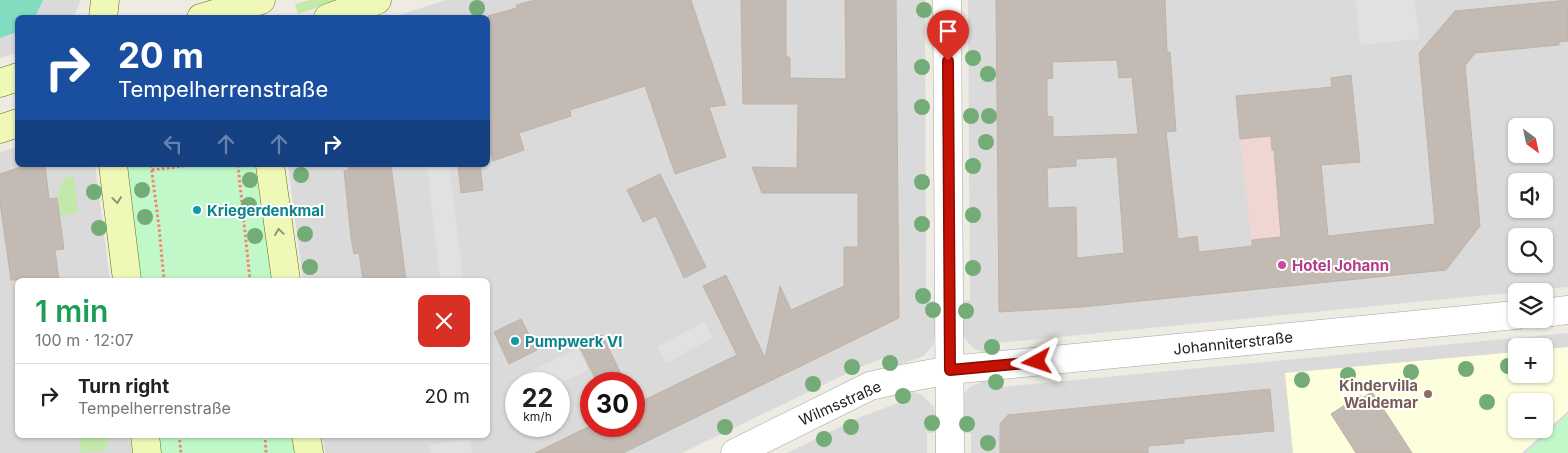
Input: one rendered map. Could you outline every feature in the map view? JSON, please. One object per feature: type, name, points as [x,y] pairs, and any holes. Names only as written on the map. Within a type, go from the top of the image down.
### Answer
[{"type":"street","points":[[103,15],[105,0]]},
{"type":"street","points":[[336,15],[377,0]]},
{"type":"street","points":[[947,0],[950,453]]},
{"type":"street","points":[[212,15],[247,6]]},
{"type":"street","points":[[0,83],[15,78]]},
{"type":"street","points":[[0,129],[15,124]]},
{"type":"street","points":[[113,167],[127,278]]},
{"type":"street","points":[[270,167],[286,278]]},
{"type":"street","points":[[1553,311],[1568,310]]},
{"type":"street","name":"Johanniterstraße","points":[[950,370],[1508,316]]},
{"type":"street","name":"Wilmsstraße","points":[[735,453],[870,386],[950,370]]},
{"type":"street","points":[[145,438],[147,453]]},
{"type":"street","points":[[306,438],[309,453]]},
{"type":"path","points":[[151,167],[164,278]]},
{"type":"path","points":[[238,167],[250,278]]},
{"type":"path","points":[[179,438],[181,453]]},
{"type":"path","points":[[265,438],[266,453]]},
{"type":"shaded area","points":[[0,0],[81,0],[75,15],[15,15],[15,54],[0,58]]},
{"type":"shaded area","points":[[446,0],[925,0],[926,302],[933,301],[936,305],[936,330],[933,345],[924,356],[891,367],[887,367],[883,358],[856,369],[682,453],[325,453],[322,438],[490,438],[490,278],[303,278],[288,167],[490,167],[490,15],[399,15]]},
{"type":"shaded area","points":[[968,0],[1568,0],[1568,287],[1553,288],[1553,283],[1508,283],[1508,293],[998,343],[998,349],[995,352],[982,352],[973,348],[967,341],[962,332],[961,304],[964,301],[970,300]]},
{"type":"shaded area","points":[[1356,0],[1415,0],[1419,39],[1360,45]]},
{"type":"shaded area","points":[[1238,96],[1296,133],[1312,284],[1257,289],[1240,139],[1236,98]]},
{"type":"shaded area","points":[[15,148],[15,167],[95,167],[110,278],[15,278],[15,438],[130,438],[132,453],[0,453],[0,152]]},
{"type":"shaded area","points":[[427,167],[449,167],[463,278],[440,278]]},
{"type":"shaded area","points":[[704,322],[713,338],[666,363],[657,347]]},
{"type":"shaded area","points":[[1568,333],[1568,414],[1553,428],[1553,393],[1508,393],[1508,438],[1542,438],[1526,453],[971,453],[971,433],[963,433],[962,401],[964,394],[970,387],[985,380],[998,378],[1001,382],[1001,387],[1508,339],[1508,383],[1553,383],[1553,338],[1516,338]]},
{"type":"shaded area","name":"Kindervilla Waldemar","points":[[1568,347],[1568,411],[1553,425],[1553,393],[1508,393],[1508,438],[1538,438],[1522,453],[1293,453],[1285,373],[1508,353],[1508,383],[1553,383],[1553,348]]},
{"type":"shaded area","points":[[578,348],[588,370],[580,372],[580,374],[570,379],[570,372],[528,372]]},
{"type":"shaded area","points":[[905,391],[922,395],[933,406],[936,415],[936,430],[933,433],[927,433],[927,453],[787,453],[858,418],[898,403],[898,393]]},
{"type":"shaded area","points":[[470,439],[472,453],[431,453],[430,445]]},
{"type":"green space","points":[[0,0],[43,0],[36,15],[15,15],[15,33],[0,38]]},
{"type":"green space","points":[[310,0],[339,0],[298,14],[295,4]]},
{"type":"green space","points":[[120,167],[264,167],[279,278],[134,278]]},
{"type":"green space","points":[[74,177],[78,213],[60,216],[57,198],[64,178]]},
{"type":"green space","points":[[1568,414],[1568,453],[1526,453],[1542,438],[1553,438],[1553,428]]},
{"type":"green space","points":[[79,438],[106,438],[108,450],[81,453]]},
{"type":"green space","points":[[154,438],[299,438],[301,453],[156,453]]},
{"type":"building","points":[[535,0],[691,0],[726,105],[709,107],[726,157],[675,174],[645,86],[570,110],[571,116],[519,133],[524,150],[493,161],[490,152],[490,15],[517,8],[516,5]]},
{"type":"building","points":[[741,0],[786,0],[786,55],[790,58],[790,78],[846,79],[845,0],[896,0],[899,318],[623,453],[535,453],[580,431],[580,437],[645,437],[645,400],[737,355],[703,286],[726,275],[765,358],[780,286],[791,310],[844,286],[844,247],[858,247],[858,193],[762,193],[752,167],[797,168],[798,104],[743,104]]},
{"type":"building","points":[[996,0],[1165,0],[1167,52],[1170,52],[1176,131],[1166,132],[1178,239],[1197,236],[1199,252],[1252,246],[1252,240],[1281,237],[1274,150],[1272,150],[1271,136],[1240,139],[1236,96],[1332,87],[1331,78],[1351,75],[1360,162],[1321,165],[1328,236],[1435,224],[1419,53],[1455,11],[1568,0],[1568,41],[1559,42],[1559,45],[1475,53],[1465,66],[1480,226],[1446,270],[1082,307],[999,312]],"holes":[[[1117,60],[1119,78],[1132,77],[1138,134],[1053,137],[1053,117],[1047,116],[1047,79],[1053,78],[1052,62]],[[1117,157],[1124,253],[1077,258],[1076,207],[1048,208],[1047,168],[1076,166],[1076,159]]]},
{"type":"building","points":[[20,167],[45,167],[49,199],[57,198],[64,249],[55,250],[59,278],[15,278],[15,280],[11,280],[0,203],[0,174]]},
{"type":"building","points":[[348,167],[391,167],[406,278],[363,278],[359,253],[354,254],[351,237],[344,171],[349,170]]},
{"type":"building","points":[[458,167],[480,167],[483,190],[461,193]]},
{"type":"building","points":[[660,174],[706,267],[684,278],[656,216],[643,222],[627,190]]},
{"type":"building","name":"Pumpwerk VI","points":[[521,319],[537,350],[509,364],[494,332]]},
{"type":"building","points":[[602,335],[620,372],[592,372],[579,346]]},
{"type":"building","points":[[1270,389],[1274,431],[1184,439],[1184,443],[1148,446],[1148,453],[1000,453],[1000,424],[1008,415]]},
{"type":"building","points":[[1372,392],[1412,453],[1356,453],[1331,414],[1360,395],[1362,398]]},
{"type":"place","name":"Kriegerdenkmal","points":[[197,210]]},
{"type":"place","name":"Hotel Johann","points":[[1282,265]]},
{"type":"place","name":"Pumpwerk VI","points":[[515,341]]},
{"type":"place","name":"Kindervilla Waldemar","points":[[1428,394]]},
{"type":"route","points":[[948,61],[950,370],[1037,362]]}]
